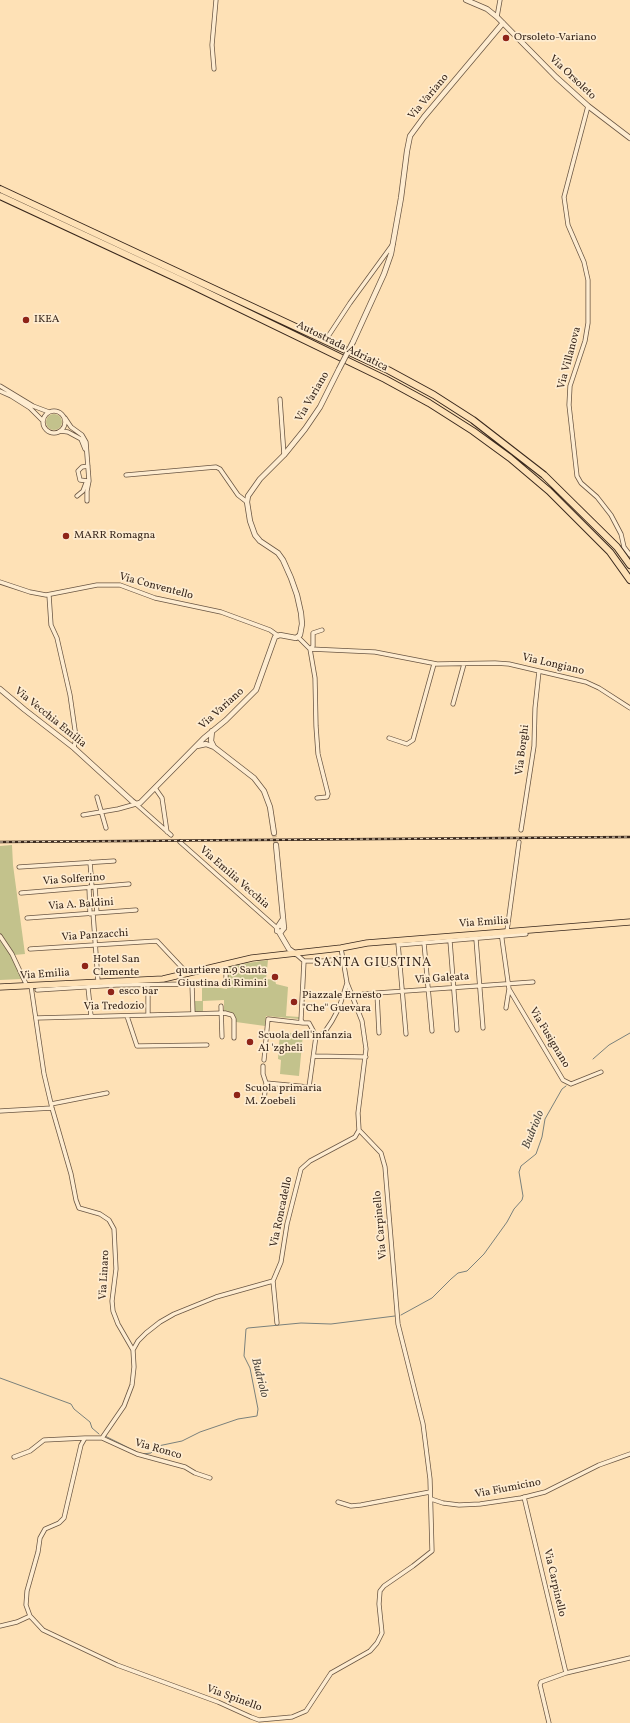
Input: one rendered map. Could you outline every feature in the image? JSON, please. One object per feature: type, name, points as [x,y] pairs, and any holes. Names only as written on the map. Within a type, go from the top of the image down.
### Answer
[{"type":"highway","name":"Autostrada Adriatica","points":[[0,188],[388,370],[434,395],[473,420],[544,474],[617,547],[630,566]]},
{"type":"highway","name":"Autostrada Adriatica","points":[[0,196],[187,283],[371,372],[429,403],[473,431],[510,458],[549,491],[610,552],[630,580]]},
{"type":"main road","name":"Via Emilia","points":[[0,988],[98,981],[116,983],[172,981],[188,974],[252,958],[398,942],[630,922]]},
{"type":"street","points":[[214,70],[212,45],[216,0]]},
{"type":"street","name":"Via Orsoleto","points":[[466,0],[487,9],[497,17],[556,77],[588,106],[630,138]]},
{"type":"street","points":[[497,17],[500,0]]},
{"type":"street","name":"Via Variano","points":[[247,502],[248,496],[260,479],[284,455],[320,407],[384,274],[393,244],[410,136],[424,117],[503,23]]},
{"type":"street","name":"Via Villanova","points":[[588,106],[564,196],[568,225],[584,262],[588,280],[588,323],[585,341],[570,386],[569,405],[577,476],[581,483],[597,497],[611,515],[621,534],[624,547],[630,555]]},
{"type":"street","name":"Via Variano","points":[[329,335],[350,303],[393,244]]},
{"type":"street","points":[[0,386],[34,406],[49,412],[58,411],[71,427],[85,439],[88,481],[87,501]]},
{"type":"street","points":[[0,391],[30,408],[43,421],[45,428],[51,432],[68,432],[81,439],[85,449],[87,466]]},
{"type":"street","name":"Via Variano","points":[[280,398],[284,455]]},
{"type":"street","points":[[43,421],[49,412]]},
{"type":"street","points":[[61,431],[65,425],[65,418]]},
{"type":"street","points":[[283,444],[290,447]]},
{"type":"street","points":[[87,466],[79,469],[78,471],[80,480],[88,481]]},
{"type":"street","points":[[126,475],[216,467],[220,469],[238,495],[247,502],[250,521],[260,541],[280,556],[295,589],[302,618],[301,631],[298,638]]},
{"type":"street","points":[[77,496],[83,491],[88,481]]},
{"type":"street","name":"Via Conventello","points":[[0,582],[30,592],[49,595],[98,585],[120,585],[155,598],[221,612],[270,630],[277,635]]},
{"type":"street","points":[[49,595],[51,625],[57,638],[70,695],[76,737],[74,748]]},
{"type":"street","points":[[310,649],[313,646],[312,633],[322,630]]},
{"type":"street","points":[[277,635],[298,638],[310,649],[316,684],[318,754],[328,794],[327,797],[317,798]]},
{"type":"street","name":"Via Variano","points":[[136,804],[140,803],[204,738],[226,720],[256,690],[269,652],[277,635]]},
{"type":"street","name":"Via Longiano","points":[[310,649],[375,652],[434,664],[495,663],[539,671],[586,682],[600,688],[630,708]]},
{"type":"street","points":[[390,738],[407,744],[413,740],[434,664]]},
{"type":"street","points":[[453,704],[464,664]]},
{"type":"street","name":"Via Borghi","points":[[521,830],[535,735],[535,708],[539,671]]},
{"type":"street","name":"Via Vecchia Emilia","points":[[0,689],[24,710],[74,748],[136,804]]},
{"type":"street","points":[[213,731],[211,741],[214,747]]},
{"type":"street","points":[[204,738],[211,741]]},
{"type":"street","points":[[204,738],[206,744]]},
{"type":"street","points":[[195,747],[206,744],[214,747],[254,778],[264,790],[270,807],[274,833]]},
{"type":"street","points":[[155,788],[162,798],[168,832]]},
{"type":"street","points":[[97,796],[106,828]]},
{"type":"street","points":[[83,815],[118,809],[136,804],[171,835]]},
{"type":"street","name":"Via Emilia Vecchia","points":[[180,842],[281,929],[284,940],[289,949],[296,954]]},
{"type":"street","points":[[506,1008],[509,983],[503,933],[519,842]]},
{"type":"street","points":[[276,844],[284,917],[281,929]]},
{"type":"street","points":[[19,867],[114,861]]},
{"type":"street","points":[[90,862],[98,981]]},
{"type":"street","name":"Via Solferino","points":[[21,893],[129,884]]},
{"type":"street","points":[[92,887],[93,913]]},
{"type":"street","name":"Via A. Baldini","points":[[27,918],[136,910]]},
{"type":"street","name":"Via Emilia","points":[[398,942],[424,943],[476,939],[503,933],[526,934]]},
{"type":"street","name":"Via Linaro","points":[[0,936],[12,954],[29,986],[51,1106],[71,1174],[77,1205],[84,1210],[100,1214],[109,1220],[114,1229],[116,1269],[112,1301],[113,1311],[118,1324],[133,1350],[134,1371],[132,1385],[124,1406],[102,1438]]},
{"type":"street","points":[[476,939],[483,1028]]},
{"type":"street","name":"Via Panzacchi","points":[[30,949],[157,941],[188,974]]},
{"type":"street","points":[[450,941],[457,1030]]},
{"type":"street","points":[[398,942],[406,1034]]},
{"type":"street","points":[[424,943],[432,1031]]},
{"type":"street","points":[[341,948],[347,983],[362,1021],[366,1057],[358,1113],[359,1130]]},
{"type":"street","points":[[296,954],[304,961],[326,961],[342,958]]},
{"type":"street","points":[[303,1023],[301,1018],[304,961]]},
{"type":"street","points":[[383,965],[400,963]]},
{"type":"street","points":[[226,964],[226,985]]},
{"type":"street","points":[[172,981],[192,984],[193,1014]]},
{"type":"street","name":"Via Emilia","points":[[38,990],[88,987],[116,983],[148,986],[172,981]]},
{"type":"street","points":[[509,983],[533,982]]},
{"type":"street","points":[[316,1036],[324,1033],[332,1021],[339,1008],[347,983]]},
{"type":"street","name":"Via Galeata","points":[[363,994],[509,983]]},
{"type":"street","points":[[148,986],[148,1015]]},
{"type":"street","points":[[88,987],[91,1016]]},
{"type":"street","name":"Via Fusignano","points":[[509,989],[563,1080],[567,1083],[575,1083],[581,1079],[601,1072]]},
{"type":"street","points":[[377,994],[379,1033]]},
{"type":"street","points":[[221,1006],[222,1037]]},
{"type":"street","points":[[221,1013],[229,1014],[233,1017],[235,1023],[234,1038]]},
{"type":"street","name":"Via Tredozio","points":[[36,1018],[221,1013]]},
{"type":"street","points":[[127,1016],[137,1046],[207,1045]]},
{"type":"street","points":[[264,1060],[268,1019],[309,1024],[316,1036],[309,1087],[266,1083]]},
{"type":"street","points":[[314,1056],[366,1057]]},
{"type":"street","points":[[263,1066],[263,1074],[266,1083],[264,1100]]},
{"type":"street","points":[[0,1111],[51,1106],[107,1094]]},
{"type":"street","name":"Via Roncadello","points":[[277,1323],[273,1281],[281,1262],[287,1224],[301,1169],[310,1161],[355,1137],[359,1130]]},
{"type":"street","name":"Via Carpinello","points":[[359,1130],[381,1153],[385,1167],[398,1324],[423,1424],[431,1500]]},
{"type":"street","points":[[133,1350],[138,1341],[146,1333],[160,1322],[174,1314],[216,1297],[273,1281]]},
{"type":"street","points":[[0,1626],[17,1622],[30,1616],[26,1605],[27,1591],[38,1552],[40,1538],[45,1529],[59,1523],[66,1514],[76,1463],[85,1438]]},
{"type":"street","points":[[14,1457],[30,1451],[44,1440],[102,1438]]},
{"type":"street","name":"Via Ronco","points":[[102,1438],[137,1454],[185,1467],[204,1477],[210,1478]]},
{"type":"street","name":"Via Fiumicino","points":[[431,1500],[459,1505],[480,1504],[524,1497],[545,1492],[599,1465],[630,1454]]},
{"type":"street","points":[[338,1502],[351,1506],[361,1506],[430,1492]]},
{"type":"street","name":"Via Carpinello","points":[[524,1497],[566,1673]]},
{"type":"street","name":"Via Spinello","points":[[30,1616],[43,1630],[117,1665],[218,1702],[259,1720],[300,1715],[311,1705],[330,1673],[361,1657],[370,1651],[377,1643],[382,1633],[379,1604],[380,1591],[384,1586],[432,1551],[431,1500]]},
{"type":"street","points":[[549,1723],[540,1685],[543,1681],[566,1673],[630,1658]]},
{"type":"shaded area","points":[[54,414],[60,416],[62,422],[60,428],[54,430],[48,428],[46,422],[48,416]]},
{"type":"shaded area","points":[[12,845],[13,865],[25,954],[14,955],[0,933],[0,846]]},
{"type":"shaded area","points":[[0,940],[10,954],[22,979],[0,980]]},
{"type":"shaded area","points":[[268,960],[266,979],[275,980],[276,984],[288,987],[286,1016],[299,1017],[299,1019],[266,1016],[265,1026],[236,1022],[236,1020],[224,1012],[224,1000],[203,1001],[203,1012],[195,1012],[194,1001],[202,1001],[202,985],[227,989],[228,966]]},
{"type":"shaded area","points":[[280,1032],[303,1034],[299,1076],[280,1074],[281,1060],[278,1059]]},
{"type":"waterway","name":"Budriolo","points":[[593,1059],[609,1045],[630,1033]]},
{"type":"waterway","name":"Budriolo","points":[[401,1315],[432,1298],[458,1273],[467,1271],[484,1254],[507,1222],[514,1209],[522,1200],[523,1196],[519,1172],[521,1166],[536,1154],[542,1137],[545,1119],[562,1089],[566,1086]]},
{"type":"waterway","name":"Budriolo","points":[[142,1454],[151,1453],[158,1446],[182,1441],[200,1432],[238,1419],[257,1416],[258,1409],[250,1368],[244,1356],[246,1329],[301,1323],[331,1324],[395,1316]]},
{"type":"waterway","name":"Budriolo","points":[[0,1378],[71,1404],[74,1409],[90,1422],[92,1428],[99,1434]]},
{"type":"waterway","name":"Budriolo","points":[[105,1436],[137,1452]]},
{"type":"tunnel","points":[[274,833],[276,845]]},
{"type":"railway","points":[[0,842],[630,837]]},
{"type":"place","name":"Orsoleto-Variano","points":[[506,38]]},
{"type":"place","name":"IKEA","points":[[26,320]]},
{"type":"place","name":"MARR Romagna","points":[[66,536]]},
{"type":"place","name":"Hotel San Clemente","points":[[85,966]]},
{"type":"place","name":"quartiere n.9 Santa Giustina di Rimini","points":[[275,977]]},
{"type":"place","name":"esco bar","points":[[111,992]]},
{"type":"place","name":"Piazzale Ernesto \"Che\" Guevara","points":[[294,1002]]},
{"type":"place","name":"Scuola dell'infanzia Al 'zgheli","points":[[250,1042]]},
{"type":"place","name":"Scuola primaria M. Zoebeli","points":[[237,1095]]},
{"type":"district","name":"SANTA GIUSTINA","points":[[373,964]]}]
